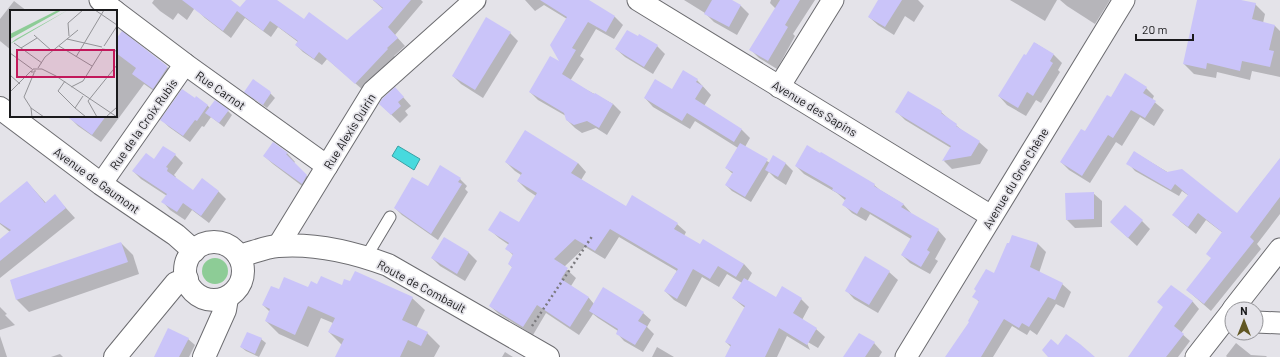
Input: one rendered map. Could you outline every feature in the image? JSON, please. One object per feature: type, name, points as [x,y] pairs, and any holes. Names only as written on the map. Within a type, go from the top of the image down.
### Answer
[{"type":"street","name":"Rue Carnot","points":[[100,0],[112,10]]},
{"type":"street","name":"Avenue des Sapins","points":[[638,0],[991,216]]},
{"type":"street","points":[[779,87],[833,0]]},
{"type":"street","name":"Avenue du Gros Chêne","points":[[906,357],[1124,0]]},
{"type":"street","name":"Rue Alexis Quirin","points":[[278,246],[373,91],[465,3]]},
{"type":"street","name":"Rue Carnot","points":[[117,13],[327,166]]},
{"type":"street","name":"Rue de la Croix Rubis","points":[[101,184],[185,64]]},
{"type":"street","name":"Avenue de Gaumont","points":[[0,108],[10,116]]},
{"type":"street","name":"Avenue de Gaumont","points":[[12,117],[101,184],[176,235],[194,251]]},
{"type":"street","points":[[209,243],[226,245],[234,250],[239,256],[243,272],[242,280],[239,287],[226,298],[217,300],[207,299],[198,295],[191,288],[187,279],[186,264],[194,251],[201,246],[209,243]]},
{"type":"street","name":"Route de Combault","points":[[239,256],[278,246],[326,248],[366,257],[388,265],[548,357]]},
{"type":"street","points":[[1241,301],[1280,249]]},
{"type":"street","points":[[115,357],[176,283],[187,279]]},
{"type":"street","points":[[204,357],[225,310],[226,298]]},
{"type":"street","points":[[1196,357],[1224,322]]},
{"type":"street","points":[[1264,322],[1280,323]]},
{"type":"lane","points":[[366,257],[390,216]]},
{"type":"path","points":[[522,341],[593,236]]},
{"type":"green space","points":[[215,258],[224,262],[228,271],[224,280],[215,284],[206,280],[202,271],[206,262]]},
{"type":"water","points":[[398,146],[420,159],[414,170],[392,156]]},
{"type":"building","points":[[182,0],[231,0],[240,7],[246,0],[277,0],[304,19],[309,12],[347,40],[383,8],[373,0],[411,0],[388,27],[398,38],[387,48],[388,49],[355,84],[319,52],[314,59],[295,45],[298,41],[270,21],[263,31],[237,11],[223,31]]},
{"type":"building","points":[[540,0],[589,0],[615,16],[606,32],[588,22],[572,48],[576,50],[562,74],[613,104],[599,128],[587,121],[574,125],[566,120],[564,113],[529,92],[550,56],[559,61],[550,45],[567,17]]},
{"type":"building","points":[[712,0],[732,0],[741,5],[729,27],[704,14]]},
{"type":"building","points":[[780,0],[800,0],[785,25],[788,27],[768,61],[749,50]]},
{"type":"building","points":[[878,0],[902,0],[885,27],[868,17]]},
{"type":"building","points":[[1197,0],[1241,0],[1256,3],[1252,19],[1275,25],[1269,50],[1274,51],[1270,67],[1242,61],[1240,71],[1207,63],[1206,69],[1183,64]]},
{"type":"building","points":[[486,17],[511,32],[475,90],[452,76]]},
{"type":"building","points":[[627,30],[638,36],[639,34],[658,45],[644,67],[615,49]]},
{"type":"building","points":[[122,31],[167,66],[153,89],[132,74],[136,68],[117,54],[117,38]]},
{"type":"building","points":[[1034,42],[1054,54],[1050,61],[1053,63],[1033,96],[1027,92],[1018,108],[998,96],[1024,54],[1026,55]]},
{"type":"building","points":[[683,70],[698,79],[696,82],[703,86],[695,99],[742,129],[734,142],[687,113],[682,121],[644,98],[655,79],[672,89]]},
{"type":"building","points":[[1125,73],[1147,87],[1143,93],[1156,101],[1145,118],[1131,110],[1113,138],[1108,135],[1082,176],[1060,162],[1081,129],[1085,131],[1107,95],[1111,97]]},
{"type":"building","points":[[253,79],[271,93],[263,105],[244,92]]},
{"type":"building","points":[[395,87],[404,97],[398,102],[401,106],[391,115],[379,104],[382,99]]},
{"type":"building","points":[[182,89],[195,98],[196,96],[208,105],[197,121],[195,120],[183,136],[160,120]]},
{"type":"building","points":[[908,91],[942,111],[941,113],[957,124],[956,126],[980,141],[971,156],[942,161],[951,146],[895,112]]},
{"type":"building","points":[[215,100],[229,110],[219,123],[205,113]]},
{"type":"building","points":[[67,117],[105,117],[92,135]]},
{"type":"building","points":[[525,130],[578,163],[571,173],[626,206],[632,195],[678,223],[674,229],[700,244],[703,239],[744,264],[736,277],[718,266],[710,279],[693,269],[677,299],[664,291],[678,269],[610,229],[595,251],[575,239],[554,259],[568,268],[561,279],[589,297],[570,327],[537,305],[523,327],[489,306],[512,267],[508,264],[513,254],[505,249],[509,243],[488,230],[500,211],[519,222],[537,193],[517,181],[522,173],[505,162]]},
{"type":"building","points":[[273,142],[288,153],[286,154],[307,175],[302,184],[263,156]]},
{"type":"building","points":[[740,143],[768,159],[745,197],[725,185],[733,172],[725,168]]},
{"type":"building","points":[[807,145],[875,184],[874,186],[904,204],[901,207],[939,229],[927,250],[930,252],[921,267],[901,255],[912,236],[861,207],[857,214],[842,205],[846,198],[832,190],[833,188],[795,166]]},
{"type":"building","points":[[163,146],[176,154],[166,167],[168,168],[167,171],[193,190],[202,178],[219,191],[201,216],[183,203],[177,212],[161,202],[167,194],[132,171],[146,153],[154,159]]},
{"type":"building","points":[[1134,151],[1167,172],[1182,169],[1237,213],[1280,158],[1280,197],[1250,237],[1254,241],[1204,304],[1186,290],[1211,258],[1206,254],[1222,232],[1198,213],[1188,227],[1172,215],[1188,195],[1175,184],[1171,190],[1126,164]]},
{"type":"building","points":[[773,155],[786,163],[778,177],[765,170]]},
{"type":"building","points":[[440,165],[461,178],[458,182],[462,184],[431,234],[394,208],[412,177],[428,186]]},
{"type":"building","points":[[27,181],[45,203],[55,194],[66,208],[0,261],[0,239],[11,230],[0,223],[0,203]]},
{"type":"building","points":[[1094,192],[1094,219],[1066,220],[1065,193]]},
{"type":"building","points":[[1125,205],[1143,220],[1128,238],[1110,222]]},
{"type":"building","points":[[1012,235],[1038,243],[1030,267],[1063,283],[1055,300],[1048,297],[1029,327],[1022,323],[1019,328],[1004,319],[981,357],[945,357],[969,322],[968,321],[979,301],[972,297],[976,291],[974,289],[986,269],[994,273]]},
{"type":"building","points":[[444,237],[469,252],[457,274],[431,258]]},
{"type":"building","points":[[121,242],[128,262],[16,300],[10,280]]},
{"type":"building","points":[[865,256],[890,271],[869,305],[845,291]]},
{"type":"building","points":[[355,271],[413,297],[402,320],[428,332],[421,346],[408,340],[400,357],[335,357],[344,339],[328,332],[335,318],[308,306],[295,335],[265,321],[270,309],[262,305],[271,286],[279,289],[284,277],[308,287],[311,281],[317,284],[321,276],[342,285],[344,279],[350,281]]},
{"type":"building","points":[[744,278],[776,297],[782,286],[802,298],[793,313],[817,328],[807,345],[779,328],[765,357],[725,357],[731,345],[725,342],[745,306],[732,298]]},
{"type":"building","points":[[1171,285],[1193,301],[1174,326],[1184,334],[1166,357],[1128,357],[1163,307],[1157,302]]},
{"type":"building","points":[[603,287],[644,312],[638,321],[647,326],[635,345],[616,334],[618,329],[589,311]]},
{"type":"building","points":[[168,328],[189,338],[179,357],[154,357]]},
{"type":"building","points":[[247,332],[262,338],[255,354],[240,347]]},
{"type":"building","points":[[859,333],[875,342],[865,357],[843,357]]},
{"type":"building","points":[[1066,334],[1095,357],[1048,357],[1042,350],[1051,339],[1058,345]]}]
